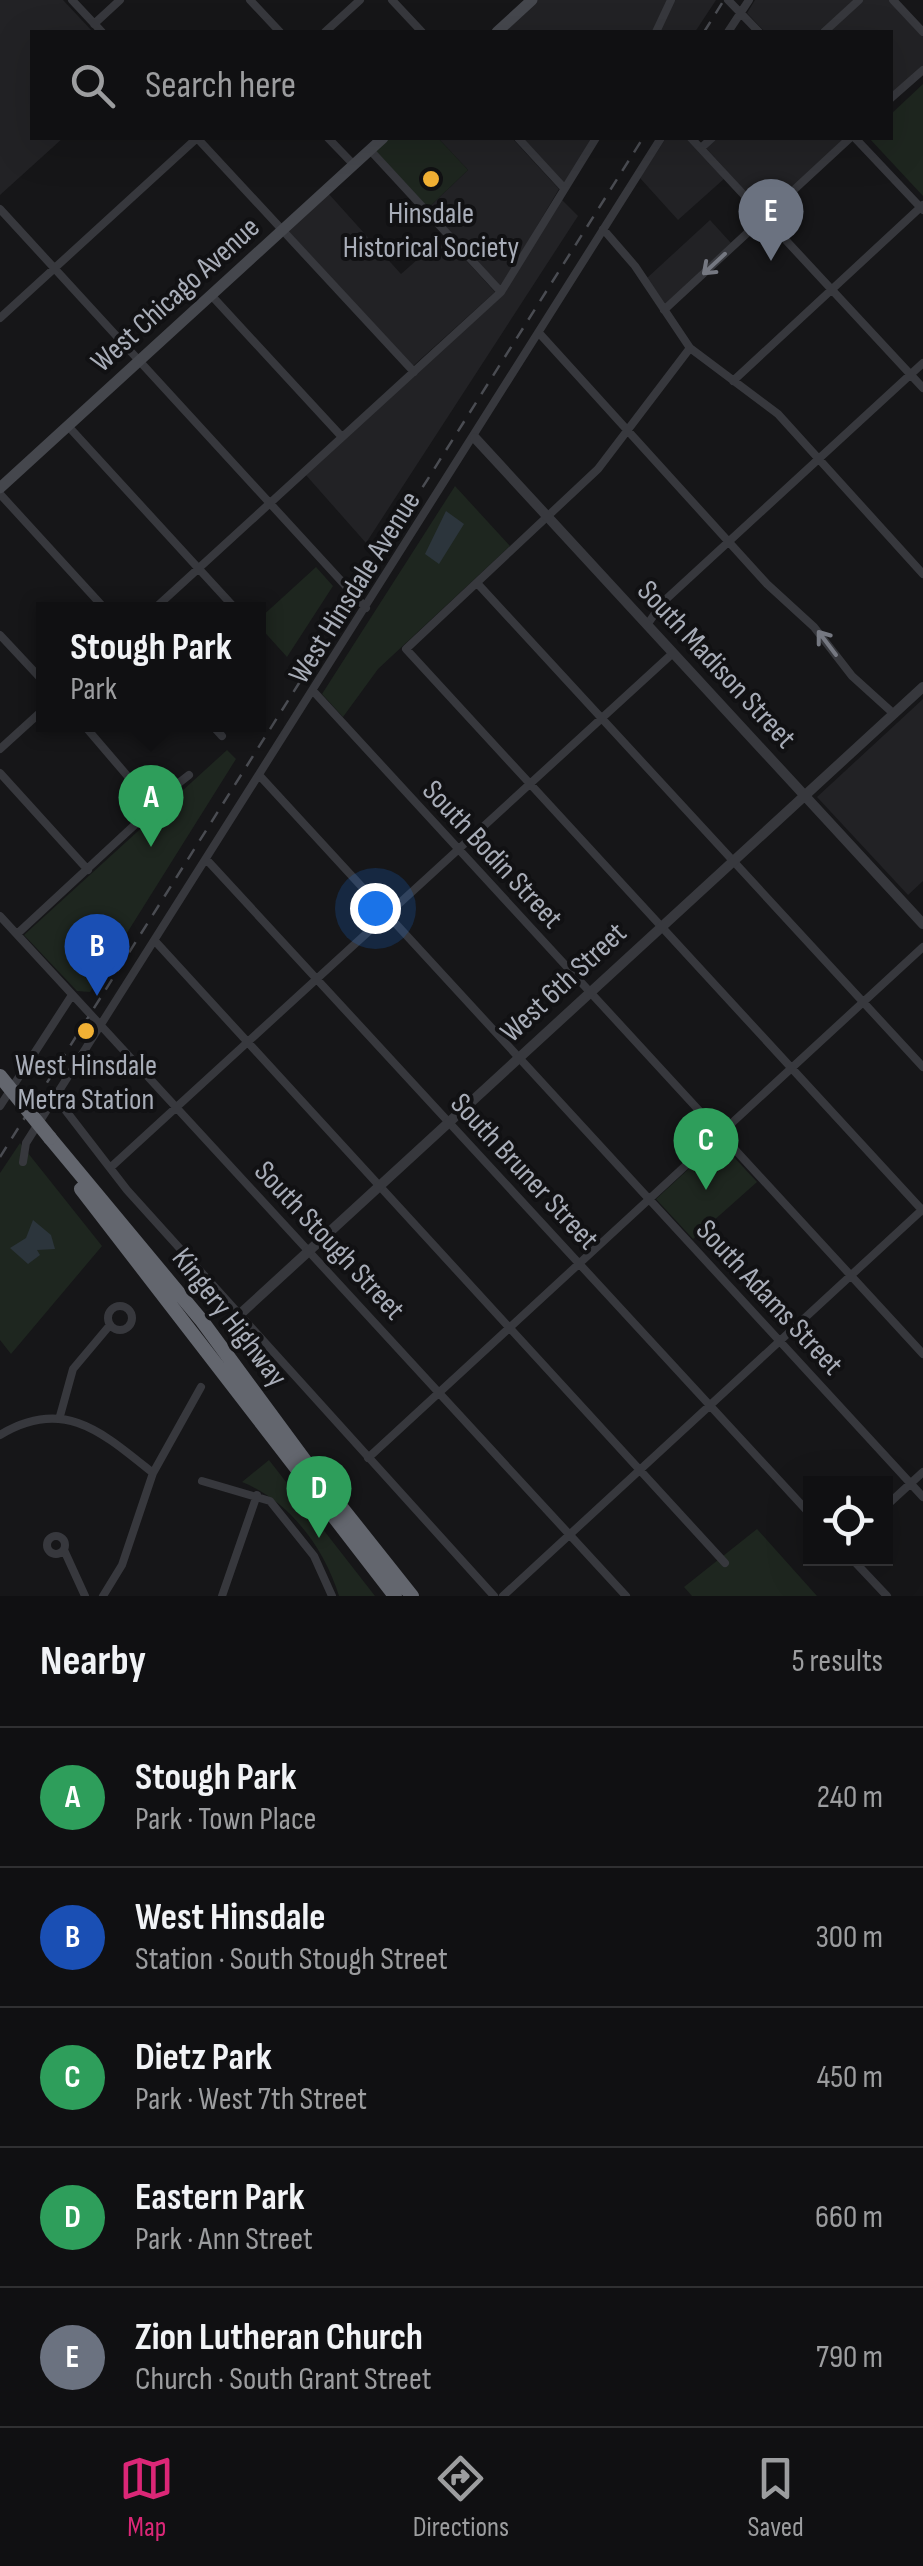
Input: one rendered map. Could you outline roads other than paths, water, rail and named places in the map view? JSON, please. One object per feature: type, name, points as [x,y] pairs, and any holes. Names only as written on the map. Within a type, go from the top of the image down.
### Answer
[{"type":"highway","name":"Kingery Highway","points":[[0,1076],[396,1596]]},
{"type":"highway","name":"Kingery Highway","points":[[0,1089],[202,1321],[311,1470],[412,1596]]},
{"type":"main road","points":[[499,30],[532,0]]},
{"type":"main road","name":"West Chicago Avenue","points":[[0,491],[381,140]]},
{"type":"street","points":[[72,0],[100,30]]},
{"type":"street","points":[[94,24],[120,0]]},
{"type":"street","points":[[250,0],[278,30]]},
{"type":"street","points":[[327,30],[360,0]]},
{"type":"street","points":[[392,0],[420,30]]},
{"type":"street","points":[[657,30],[671,0]]},
{"type":"street","points":[[728,0],[756,30]]},
{"type":"street","points":[[729,30],[749,0]]},
{"type":"street","points":[[826,30],[859,0]]},
{"type":"street","points":[[893,0],[923,32]]},
{"type":"street","points":[[893,97],[923,70]]},
{"type":"street","points":[[0,318],[201,140]]},
{"type":"street","points":[[203,140],[414,372]]},
{"type":"street","points":[[330,140],[354,165]]},
{"type":"street","points":[[520,140],[564,188]]},
{"type":"street","points":[[162,602],[501,292],[595,140]]},
{"type":"street","name":"West Hinsdale Avenue","points":[[23,1162],[26,1143],[315,693],[661,140]]},
{"type":"street","points":[[693,140],[923,388]]},
{"type":"street","points":[[701,148],[710,140]]},
{"type":"street","points":[[664,310],[850,140]]},
{"type":"street","points":[[732,381],[922,207],[854,140]]},
{"type":"street","points":[[370,150],[501,292]]},
{"type":"street","points":[[0,209],[366,608]]},
{"type":"street","points":[[604,228],[690,348],[778,414],[923,574]]},
{"type":"street","points":[[211,295],[342,437]]},
{"type":"street","points":[[540,334],[767,584],[814,627],[852,676],[894,714]]},
{"type":"street","points":[[502,1596],[923,1210],[406,649],[548,518],[630,432],[690,348]]},
{"type":"street","points":[[647,625],[663,602],[923,363]]},
{"type":"street","points":[[68,426],[230,602]]},
{"type":"street","name":"South Madison Street","points":[[475,438],[923,924]]},
{"type":"street","points":[[0,491],[99,602]]},
{"type":"street","points":[[477,583],[923,1068]]},
{"type":"street","points":[[0,635],[36,673]]},
{"type":"street","points":[[110,1168],[673,653]]},
{"type":"street","name":"West 6th Street","points":[[238,1316],[923,687]]},
{"type":"street","name":"South Bodin Street","points":[[315,693],[923,1354]]},
{"type":"street","points":[[0,748],[36,716]]},
{"type":"street","points":[[90,732],[154,805]]},
{"type":"street","points":[[219,732],[222,736]]},
{"type":"street","points":[[0,773],[88,870]]},
{"type":"street","points":[[17,934],[189,775]]},
{"type":"street","name":"South Adams Street","points":[[259,776],[923,1497]]},
{"type":"street","name":"South Bruner Street","points":[[206,859],[803,1506]]},
{"type":"street","name":"South Stough Street","points":[[0,916],[626,1596]]},
{"type":"street","points":[[155,941],[725,1563]]},
{"type":"street","points":[[368,1458],[923,947]]},
{"type":"street","points":[[0,1106],[72,994]]},
{"type":"street","points":[[56,1098],[110,1168],[238,1316],[494,1596]]},
{"type":"street","points":[[60,1416],[72,1369],[110,1325]]},
{"type":"street","points":[[103,1596],[122,1564],[153,1473],[200,1387]]},
{"type":"street","points":[[0,1435],[26,1422],[60,1416],[104,1436],[153,1473]]},
{"type":"street","points":[[893,1499],[923,1472]]},
{"type":"street","points":[[202,1482],[270,1501],[322,1568],[332,1596]]},
{"type":"street","points":[[222,1596],[257,1495]]},
{"type":"street","points":[[64,1550],[85,1596]]},
{"type":"street","points":[[859,1566],[887,1596]]},
{"type":"railway","points":[[705,30],[724,0]]},
{"type":"railway","points":[[0,1157],[642,140]]},
{"type":"place","name":"Hinsdale Historical Society","points":[[431,179]]},
{"type":"place","name":"Zion Lutheran Church","points":[[771,261]]},
{"type":"place","name":"Stough Park","points":[[151,847]]},
{"type":"place","name":"West Hinsdale","points":[[97,996]]},
{"type":"place","name":"West Hinsdale Metra Station","points":[[86,1031]]},
{"type":"place","name":"Dietz Park","points":[[706,1190]]},
{"type":"place","name":"Eastern Park","points":[[319,1538]]}]
